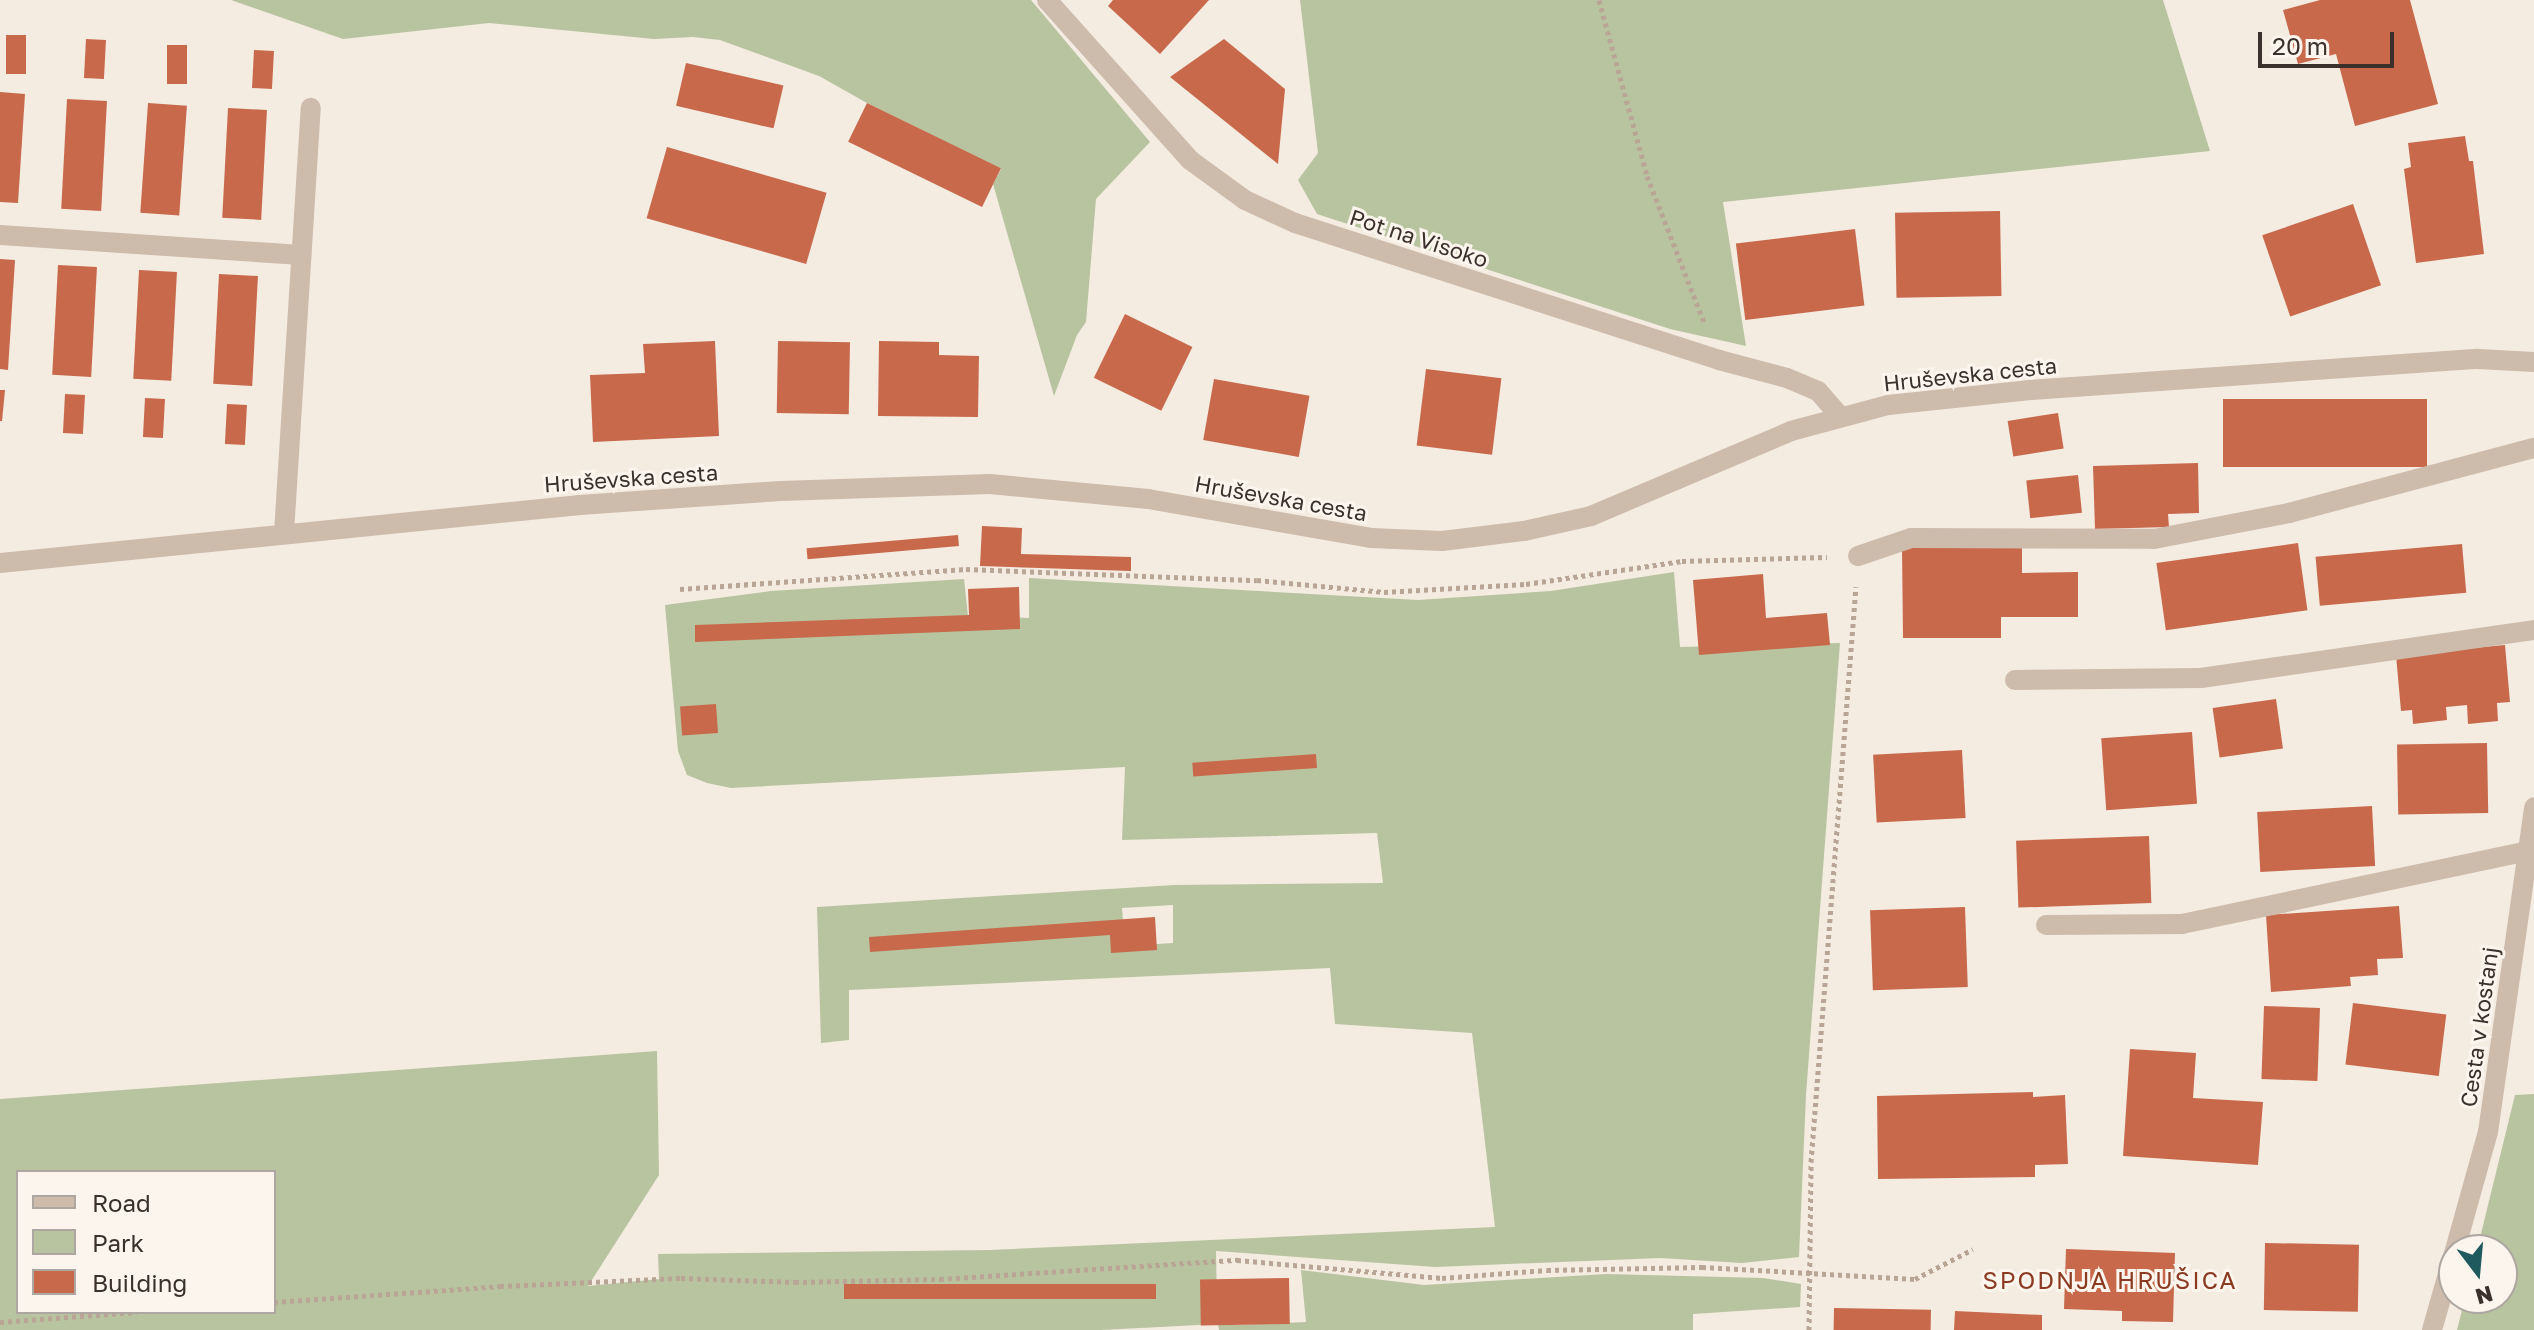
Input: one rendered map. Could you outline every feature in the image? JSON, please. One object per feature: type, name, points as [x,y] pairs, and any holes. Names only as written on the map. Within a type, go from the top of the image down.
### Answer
[{"type":"street","name":"Pot na Visoko","points":[[1047,0],[1190,160],[1245,200],[1295,223],[1719,360],[1787,378],[1818,391],[1840,416]]},
{"type":"street","points":[[284,533],[311,108]]},
{"type":"street","points":[[0,235],[301,255]]},
{"type":"street","name":"Hruševska cesta","points":[[0,563],[284,533],[765,492],[990,484],[1148,499],[1371,538],[1442,541],[1524,531],[1591,516],[1791,431],[1900,403],[2015,391],[2478,359],[2534,362]]},
{"type":"street","points":[[1858,556],[1911,538],[2154,539],[2289,513],[2534,448]]},
{"type":"street","points":[[2015,680],[2201,678],[2534,630]]},
{"type":"street","name":"Cesta v kostanj","points":[[2459,1234],[2488,1132],[2534,807]]},
{"type":"street","points":[[2046,925],[2182,924],[2529,851]]},
{"type":"street","name":"Cesta v kostanj","points":[[2432,1330],[2438,1309]]},
{"type":"path","points":[[1599,0],[1647,176],[1719,360]]},
{"type":"path","points":[[680,589],[966,569],[1257,580],[1384,592],[1526,584],[1682,561],[1858,556],[1829,908],[1807,1271],[1809,1330]]},
{"type":"path","points":[[276,1302],[500,1286],[681,1278],[795,1282],[940,1279],[1237,1260],[1442,1278],[1547,1270],[1702,1267],[1915,1279],[1973,1249]]},
{"type":"path","points":[[0,1322],[110,1314]]},
{"type":"green space","points":[[231,0],[1031,0],[1150,142],[1096,199],[1086,322],[1077,335],[1054,396],[993,184],[1001,169],[819,76],[720,40],[693,37],[654,39],[489,23],[343,39]]},
{"type":"green space","points":[[1300,0],[2163,0],[2210,151],[1723,202],[1746,346],[1670,329],[1317,214],[1298,180],[1318,153]]},
{"type":"green space","points":[[1674,572],[1680,647],[1840,643],[1806,1095],[1799,1257],[1742,1263],[1660,1258],[1435,1267],[1216,1251],[1217,1307],[1235,1325],[1306,1322],[1301,1270],[1424,1285],[1606,1274],[1763,1278],[1801,1284],[1800,1307],[1693,1314],[1693,1330],[1219,1330],[1218,1324],[1101,1330],[0,1330],[0,1099],[657,1051],[659,1175],[588,1286],[659,1279],[658,1254],[990,1250],[1495,1227],[1472,1033],[1335,1024],[1330,968],[849,990],[849,1040],[821,1043],[817,907],[1174,885],[1383,883],[1377,833],[1122,840],[1125,767],[731,788],[707,783],[687,775],[678,751],[665,605],[771,591],[964,579],[968,616],[1029,618],[1029,578],[1418,600],[1551,591]],"holes":[[[1173,905],[1173,943],[1125,946],[1122,908]]]},
{"type":"green space","points":[[2534,1094],[2534,1330],[2457,1330],[2461,1314],[2518,1314],[2518,1234],[2481,1234],[2515,1095]]},
{"type":"building","points":[[1113,0],[1209,0],[1160,54],[1108,6]]},
{"type":"building","points":[[2320,0],[2410,0],[2438,104],[2355,126],[2336,54],[2298,64],[2283,10]]},
{"type":"building","points":[[6,35],[26,35],[26,74],[6,74]]},
{"type":"building","points":[[86,39],[106,40],[104,79],[84,78]]},
{"type":"building","points":[[1224,39],[1285,89],[1278,164],[1170,77]]},
{"type":"building","points":[[167,45],[187,45],[187,84],[167,84]]},
{"type":"building","points":[[254,50],[274,51],[272,89],[252,88]]},
{"type":"building","points":[[686,63],[783,85],[774,128],[676,106]]},
{"type":"building","points":[[0,92],[25,94],[18,203],[0,202]]},
{"type":"building","points":[[67,99],[107,101],[101,211],[61,209]]},
{"type":"building","points":[[148,103],[187,106],[179,215],[140,213]]},
{"type":"building","points":[[867,103],[1001,168],[982,207],[848,142]]},
{"type":"building","points":[[228,108],[267,110],[261,220],[222,218]]},
{"type":"building","points":[[2465,136],[2469,161],[2473,161],[2484,254],[2416,263],[2404,169],[2411,167],[2408,143]]},
{"type":"building","points":[[667,147],[827,193],[806,264],[647,218]]},
{"type":"building","points":[[2353,204],[2381,285],[2290,317],[2262,235]]},
{"type":"building","points":[[2000,211],[2001,296],[1896,298],[1895,213]]},
{"type":"building","points":[[1855,229],[1864,305],[1745,320],[1736,244]]},
{"type":"building","points":[[0,259],[15,260],[8,370],[0,369]]},
{"type":"building","points":[[58,265],[97,267],[91,377],[52,375]]},
{"type":"building","points":[[139,270],[177,272],[171,381],[133,379]]},
{"type":"building","points":[[219,274],[258,276],[252,386],[213,384]]},
{"type":"building","points":[[1125,314],[1192,347],[1161,411],[1094,378]]},
{"type":"building","points":[[715,341],[719,436],[593,442],[590,375],[645,373],[643,344]]},
{"type":"building","points":[[778,341],[850,342],[849,414],[777,413]]},
{"type":"building","points":[[879,341],[939,342],[939,355],[979,356],[978,417],[878,416]]},
{"type":"building","points":[[1426,369],[1501,378],[1492,455],[1417,445]]},
{"type":"building","points":[[1214,379],[1310,396],[1299,457],[1203,440]]},
{"type":"building","points":[[0,390],[5,390],[2,421],[0,421]]},
{"type":"building","points":[[65,394],[85,395],[83,434],[63,433]]},
{"type":"building","points":[[145,398],[165,399],[163,438],[143,437]]},
{"type":"building","points":[[2223,399],[2427,399],[2427,467],[2223,467]]},
{"type":"building","points":[[227,404],[247,405],[245,445],[225,444]]},
{"type":"building","points":[[2058,413],[2064,449],[2013,457],[2008,421]]},
{"type":"building","points":[[2198,463],[2199,513],[2168,514],[2169,527],[2095,529],[2093,466]]},
{"type":"building","points":[[2078,475],[2082,513],[2030,518],[2026,480]]},
{"type":"building","points":[[982,526],[1022,528],[1021,554],[1131,557],[1131,571],[980,566]]},
{"type":"building","points":[[958,535],[959,546],[808,559],[807,548]]},
{"type":"building","points":[[2298,543],[2307,610],[2166,630],[2156,563]]},
{"type":"building","points":[[2462,544],[2466,593],[2320,606],[2316,557]]},
{"type":"building","points":[[1902,548],[2022,548],[2022,573],[2078,572],[2078,617],[2001,617],[2001,638],[1903,638]]},
{"type":"building","points":[[1763,574],[1766,618],[1827,613],[1830,645],[1699,655],[1693,580]]},
{"type":"building","points":[[1019,587],[1020,629],[695,642],[695,625],[969,615],[968,589]]},
{"type":"building","points":[[2505,645],[2510,702],[2497,703],[2498,721],[2468,724],[2467,705],[2446,707],[2447,720],[2413,724],[2412,710],[2401,711],[2396,655]]},
{"type":"building","points":[[2276,699],[2283,749],[2220,757],[2213,708]]},
{"type":"building","points":[[716,704],[718,733],[682,735],[680,707]]},
{"type":"building","points":[[2192,732],[2197,804],[2106,810],[2101,738]]},
{"type":"building","points":[[2487,743],[2488,813],[2398,815],[2397,745]]},
{"type":"building","points":[[1962,750],[1966,818],[1877,823],[1873,755]]},
{"type":"building","points":[[1316,754],[1317,768],[1193,777],[1192,763]]},
{"type":"building","points":[[2372,806],[2375,866],[2260,872],[2257,812]]},
{"type":"building","points":[[2149,836],[2151,903],[2018,908],[2016,841]]},
{"type":"building","points":[[2399,906],[2403,958],[2377,959],[2378,975],[2350,977],[2351,986],[2271,992],[2266,915]]},
{"type":"building","points":[[1965,907],[1968,987],[1873,990],[1870,910]]},
{"type":"building","points":[[1155,917],[1157,950],[1111,953],[1110,935],[870,952],[869,937]]},
{"type":"building","points":[[2353,1003],[2446,1014],[2439,1076],[2345,1065]]},
{"type":"building","points":[[2264,1006],[2320,1008],[2317,1081],[2261,1079]]},
{"type":"building","points":[[2130,1049],[2196,1053],[2193,1098],[2263,1102],[2258,1165],[2123,1156]]},
{"type":"building","points":[[2033,1092],[2033,1097],[2065,1095],[2068,1164],[2035,1165],[2035,1177],[1878,1179],[1877,1096]]},
{"type":"building","points":[[2265,1243],[2359,1245],[2358,1312],[2264,1310]]},
{"type":"building","points":[[2066,1249],[2175,1253],[2173,1322],[2122,1321],[2122,1311],[2064,1309]]},
{"type":"building","points":[[1289,1278],[1290,1324],[1201,1326],[1200,1280]]},
{"type":"building","points":[[844,1284],[1156,1284],[1156,1299],[844,1299]]},
{"type":"building","points":[[1834,1308],[1931,1310],[1931,1330],[1834,1330]]},
{"type":"building","points":[[1955,1311],[2042,1315],[2042,1330],[1954,1330]]},
{"type":"district","name":"SPODNJA HRUŠICA","points":[[2110,1280]]}]
